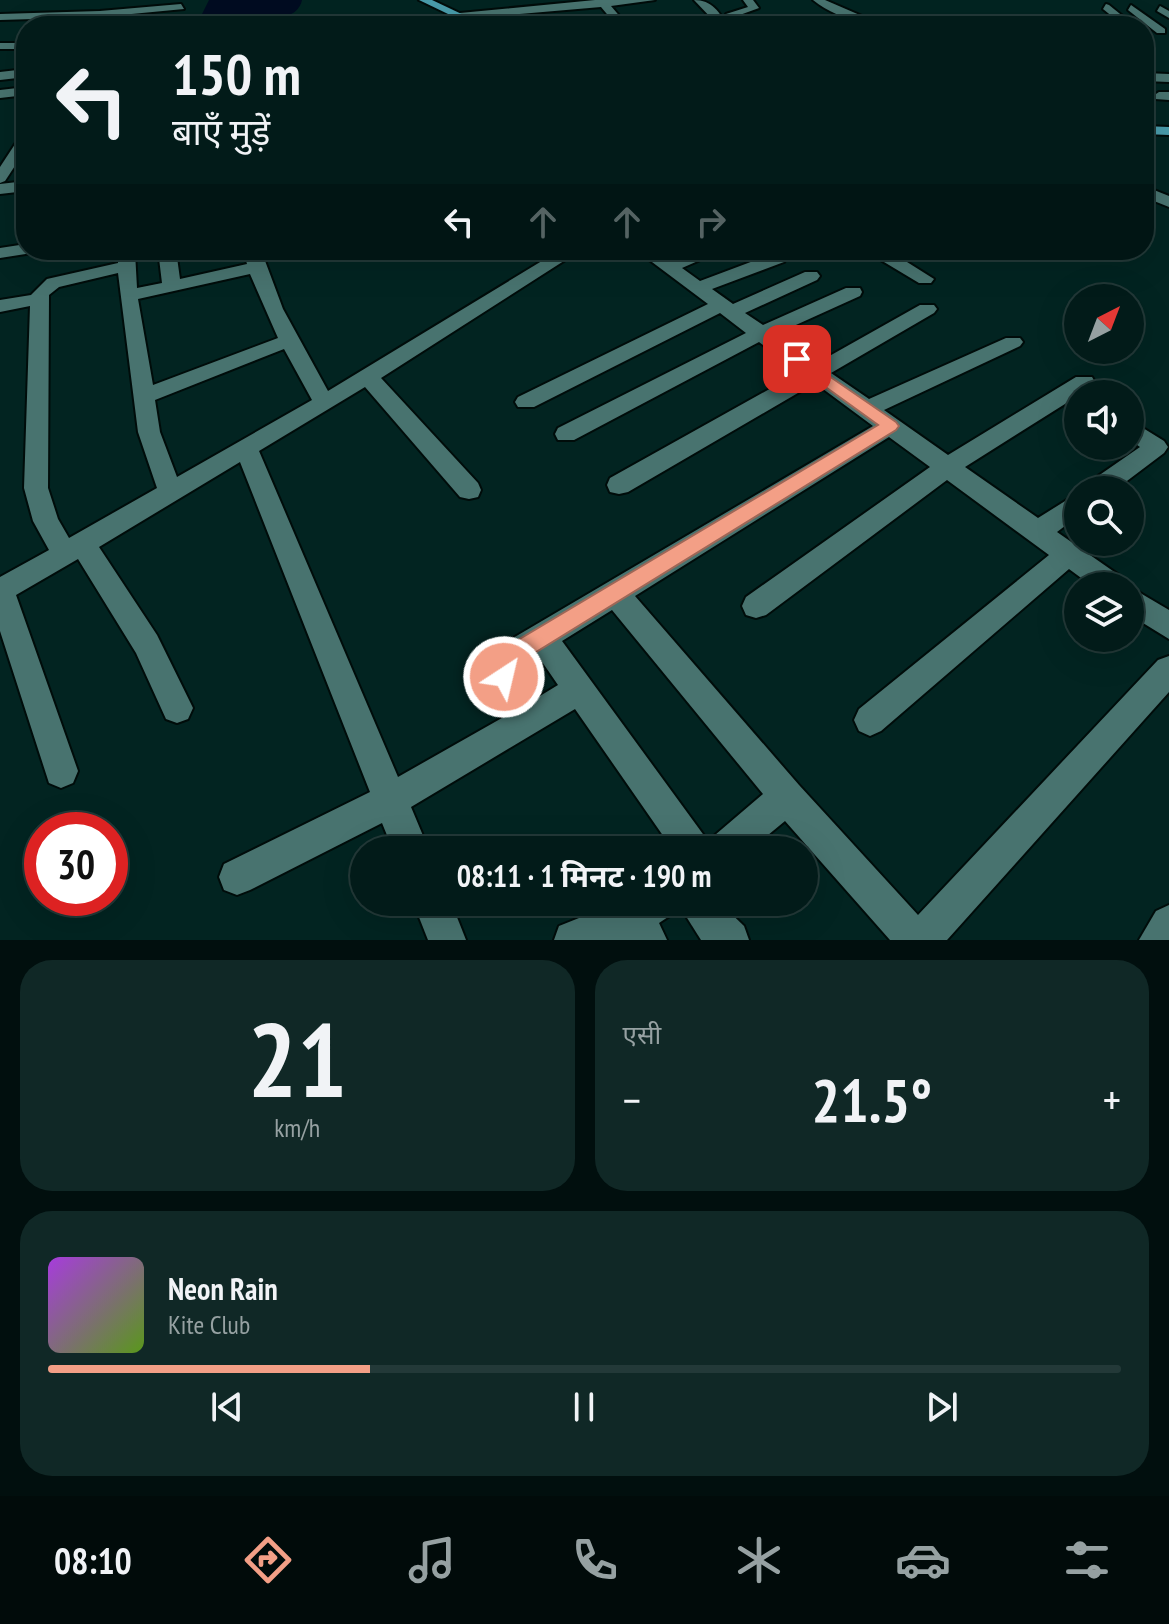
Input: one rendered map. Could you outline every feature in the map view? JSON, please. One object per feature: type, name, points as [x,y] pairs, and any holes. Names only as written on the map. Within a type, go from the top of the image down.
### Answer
[{"type":"main road","points":[[413,0],[448,16]]},
{"type":"main road","points":[[424,0],[460,16]]},
{"type":"street","points":[[473,0],[476,14]]},
{"type":"street","points":[[502,12],[499,2],[522,0]]},
{"type":"street","points":[[460,16],[640,0],[658,16]]},
{"type":"street","points":[[699,0],[717,16]]},
{"type":"street","points":[[732,16],[754,8],[748,0]]},
{"type":"street","points":[[818,0],[852,16]]},
{"type":"street","points":[[30,7],[91,2]]},
{"type":"street","points":[[567,6],[575,16]]},
{"type":"street","points":[[37,16],[74,15],[104,7],[181,8]]},
{"type":"street","points":[[1106,7],[1117,16]]},
{"type":"street","points":[[1131,8],[1142,16]]},
{"type":"street","points":[[0,179],[16,161]]},
{"type":"street","points":[[120,260],[42,289],[39,299],[36,488],[46,521],[73,548],[147,644],[177,708]]},
{"type":"street","points":[[126,260],[128,296],[149,432],[170,491]]},
{"type":"street","points":[[168,260],[172,287]]},
{"type":"street","points":[[128,296],[172,287],[248,260]]},
{"type":"street","points":[[255,260],[290,341],[324,403]]},
{"type":"street","points":[[61,771],[0,591],[324,403],[556,260]]},
{"type":"street","points":[[659,260],[1064,550]]},
{"type":"street","points":[[669,267],[688,260]]},
{"type":"street","points":[[698,288],[773,260]]},
{"type":"street","points":[[893,261],[925,279]]},
{"type":"street","points":[[526,402],[726,308],[811,276]]},
{"type":"street","points":[[566,434],[761,333],[853,292]]},
{"type":"street","points":[[0,306],[39,299]]},
{"type":"street","points":[[619,485],[927,309]]},
{"type":"street","points":[[143,397],[200,376],[251,351],[290,341]]},
{"type":"street","points":[[867,409],[1013,342]]},
{"type":"street","points":[[367,376],[469,490]]},
{"type":"street","points":[[756,606],[947,467],[1064,399]]},
{"type":"street","points":[[529,719],[502,671],[509,657],[890,426]]},
{"type":"street","points":[[1144,438],[1156,447],[1144,456]]},
{"type":"street","points":[[246,447],[405,836]]},
{"type":"street","points":[[1116,476],[1138,460]]},
{"type":"street","points":[[1038,532],[1064,513]]},
{"type":"street","points":[[870,720],[1067,556]]},
{"type":"street","points":[[1072,556],[1094,572]]},
{"type":"street","points":[[615,593],[787,797],[915,940]]},
{"type":"street","points":[[1144,609],[1169,626]]},
{"type":"street","points":[[542,638],[684,836]]},
{"type":"street","points":[[921,940],[1169,670]]},
{"type":"street","points":[[237,877],[391,800],[579,690]]},
{"type":"street","points":[[739,836],[787,797]]},
{"type":"street","points":[[438,916],[447,940]]},
{"type":"street","points":[[706,916],[730,940]]},
{"type":"street","points":[[573,940],[584,933],[647,920]]},
{"type":"street","points":[[1158,940],[1169,924]]},
{"type":"water","points":[[209,0],[302,0],[296,11],[286,16],[201,16]]},
{"type":"route","points":[[504,677],[502,671],[509,657],[890,426],[797,359]]}]
